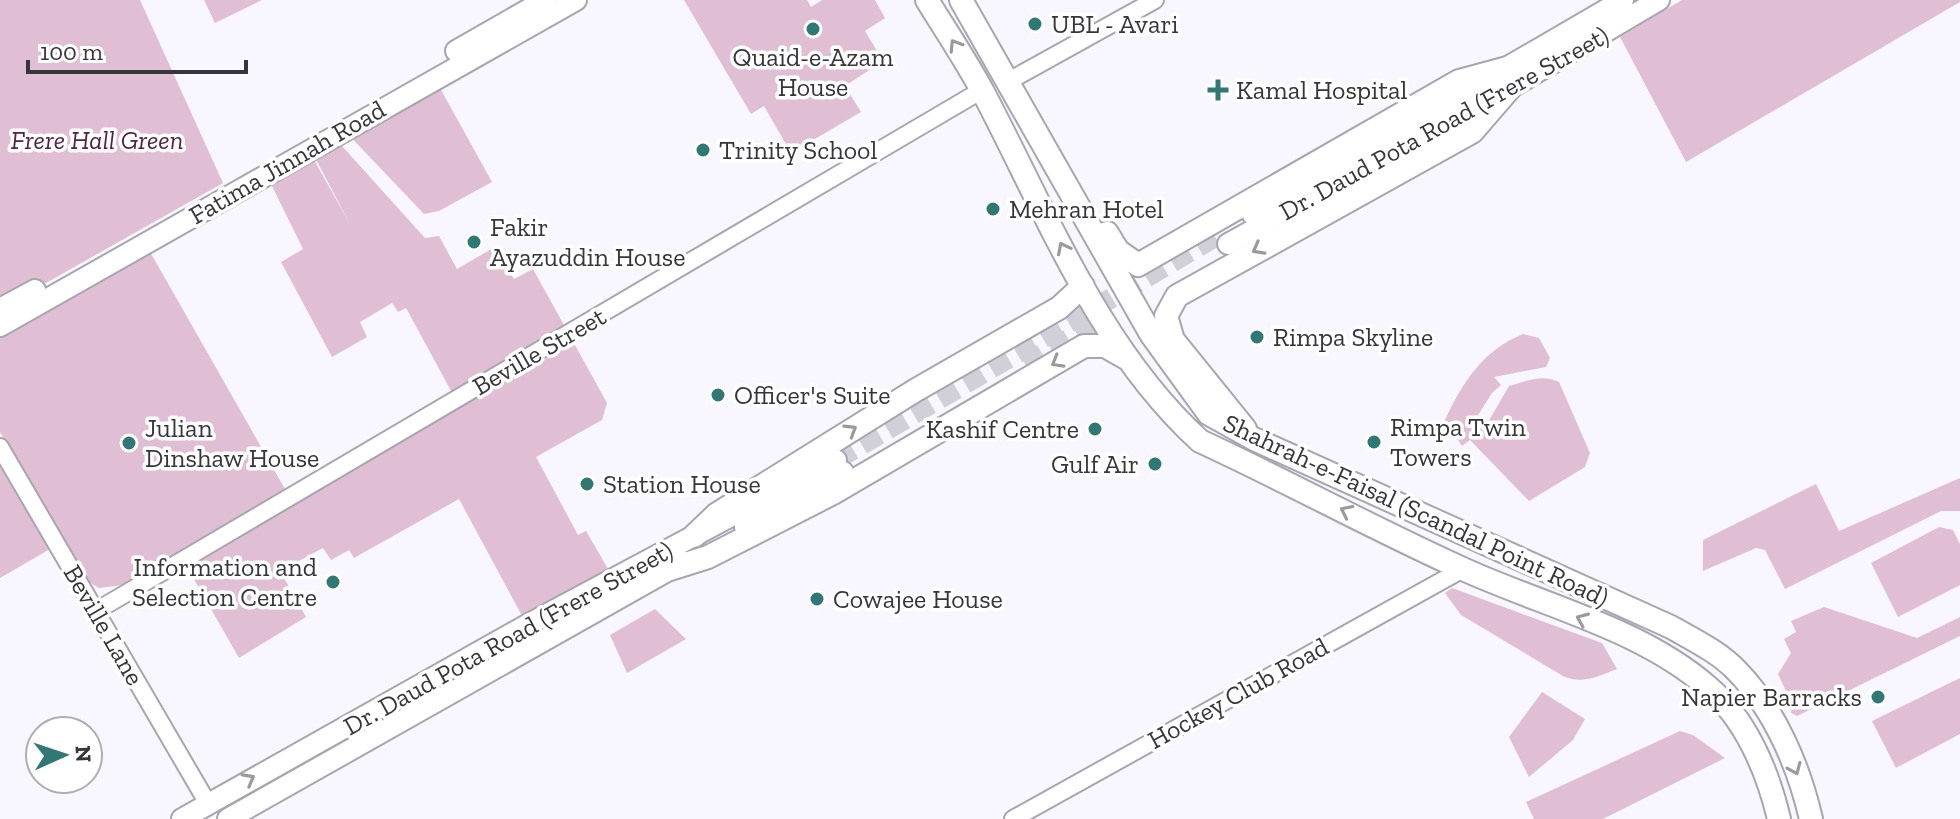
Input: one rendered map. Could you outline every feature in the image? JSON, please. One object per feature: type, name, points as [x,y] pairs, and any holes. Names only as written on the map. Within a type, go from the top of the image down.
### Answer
[{"type":"highway","name":"Shahrah-e-Faisal (Scandal Point Road)","points":[[927,0],[982,90],[1083,286],[1127,359],[1172,415],[1200,441],[1463,569],[1654,649],[1710,688],[1746,733],[1779,819]]},
{"type":"highway","name":"Shahrah-e-Faisal (Scandal Point Road)","points":[[961,0],[1151,334],[1209,414],[1254,439],[1671,627],[1736,670],[1774,720],[1806,795],[1811,819]]},
{"type":"highway","points":[[1166,316],[1151,309],[1138,293],[1133,277],[1138,265],[1459,81],[1509,78]]},
{"type":"highway","points":[[1254,439],[1173,340],[1166,316],[1177,296],[1472,132],[1509,78]]},
{"type":"highway","points":[[1055,165],[1095,212],[1118,251],[1138,265]]},
{"type":"highway","points":[[694,536],[717,514],[916,390],[1059,308],[1083,286]]},
{"type":"highway","points":[[670,569],[708,557],[833,493],[1084,346],[1105,346],[1127,359]]},
{"type":"main road","name":"Fatima Jinnah Road","points":[[0,309],[545,0]]},
{"type":"main road","name":"Fatima Jinnah Road","points":[[0,326],[576,0]]},
{"type":"main road","name":"Dr. Daud Pota Road (Frere Street)","points":[[1509,78],[1623,0]]},
{"type":"main road","name":"Dr. Daud Pota Road (Frere Street)","points":[[1225,239],[1509,78],[1659,0]]},
{"type":"main road","name":"Dr. Daud Pota Road (Frere Street)","points":[[182,819],[207,802],[694,536],[840,466],[670,569],[228,819]]},
{"type":"street","points":[[1007,82],[1155,0]]},
{"type":"street","name":"Beville Street","points":[[96,611],[982,90]]},
{"type":"street","name":"Beville Lane","points":[[0,447],[207,802]]},
{"type":"street","name":"Hockey Club Road","points":[[1013,819],[1463,569]]},
{"type":"green space","name":"Frere Hall Green","points":[[0,0],[140,0],[223,183],[0,309]]},
{"type":"green space","points":[[204,0],[262,0],[215,23]]},
{"type":"green space","points":[[684,0],[807,0],[811,7],[822,0],[875,0],[885,18],[865,31],[883,61],[845,86],[861,112],[791,153],[764,106],[751,114]]},
{"type":"green space","points":[[1682,0],[1960,2],[1686,162],[1620,37]]},
{"type":"green space","points":[[435,79],[492,182],[439,211],[424,214],[344,130]]},
{"type":"green space","points":[[333,136],[425,238],[439,236],[457,269],[495,247],[514,279],[533,269],[607,403],[602,420],[536,457],[578,535],[586,531],[614,579],[527,625],[459,499],[354,558],[349,550],[331,560],[323,548],[280,571],[306,617],[239,658],[183,560],[456,400],[406,308],[398,312],[392,303],[360,322],[367,337],[332,357],[281,262],[303,249],[266,174],[309,151],[350,224],[311,150]]},
{"type":"green space","points":[[149,250],[285,489],[123,585],[99,588],[87,581],[0,432],[0,337]]},
{"type":"green space","points":[[1523,334],[1539,338],[1550,358],[1546,367],[1494,377],[1501,385],[1492,393],[1475,420],[1483,431],[1509,386],[1534,379],[1559,382],[1590,453],[1585,467],[1529,501],[1470,440],[1462,446],[1445,420],[1475,369],[1496,349]]},
{"type":"green space","points":[[0,447],[57,545],[0,578]]},
{"type":"green space","points":[[1960,478],[1960,511],[1941,511],[1785,589],[1765,550],[1756,548],[1703,571],[1703,540],[1816,484],[1839,531]]},
{"type":"green space","points":[[1939,527],[1953,530],[1960,544],[1960,585],[1898,617],[1871,563]]},
{"type":"green space","points":[[1452,588],[1602,643],[1617,669],[1584,680],[1563,676],[1461,615],[1445,593]]},
{"type":"green space","points":[[1824,607],[1917,638],[1960,617],[1960,636],[1797,716],[1791,713],[1792,704],[1778,674],[1791,653],[1784,639],[1796,632],[1791,621]]},
{"type":"green space","points":[[655,609],[686,639],[627,673],[610,635]]},
{"type":"green space","points":[[1960,678],[1960,734],[1896,768],[1872,721]]},
{"type":"green space","points":[[1542,692],[1585,719],[1573,740],[1529,777],[1509,737]]},
{"type":"green space","points":[[1680,731],[1693,735],[1725,758],[1603,819],[1534,819],[1526,802]]},
{"type":"tunnel","points":[[836,460],[1222,233]]},
{"type":"tunnel","points":[[1025,364],[1097,322]]},
{"type":"place","name":"UBL - Avari","points":[[1035,24]]},
{"type":"place","name":"Quaid-e-Azam House","points":[[813,29]]},
{"type":"place","name":"Kamal Hospital","points":[[1218,90]]},
{"type":"place","name":"Trinity School","points":[[703,150]]},
{"type":"place","name":"Mehran Hotel","points":[[993,209]]},
{"type":"place","name":"Fakir Ayazuddin House","points":[[474,242]]},
{"type":"place","name":"Rimpa Skyline","points":[[1257,337]]},
{"type":"place","name":"Officer's Suite","points":[[718,395]]},
{"type":"place","name":"Kashif Centre","points":[[1095,429]]},
{"type":"place","name":"Rimpa Twin Towers","points":[[1374,442]]},
{"type":"place","name":"Julian Dinshaw House","points":[[129,443]]},
{"type":"place","name":"Gulf Air","points":[[1155,464]]},
{"type":"place","name":"Station House","points":[[587,484]]},
{"type":"place","name":"Information and Selection Centre","points":[[333,582]]},
{"type":"place","name":"Cowajee House","points":[[817,599]]},
{"type":"place","name":"Napier Barracks","points":[[1878,697]]}]
